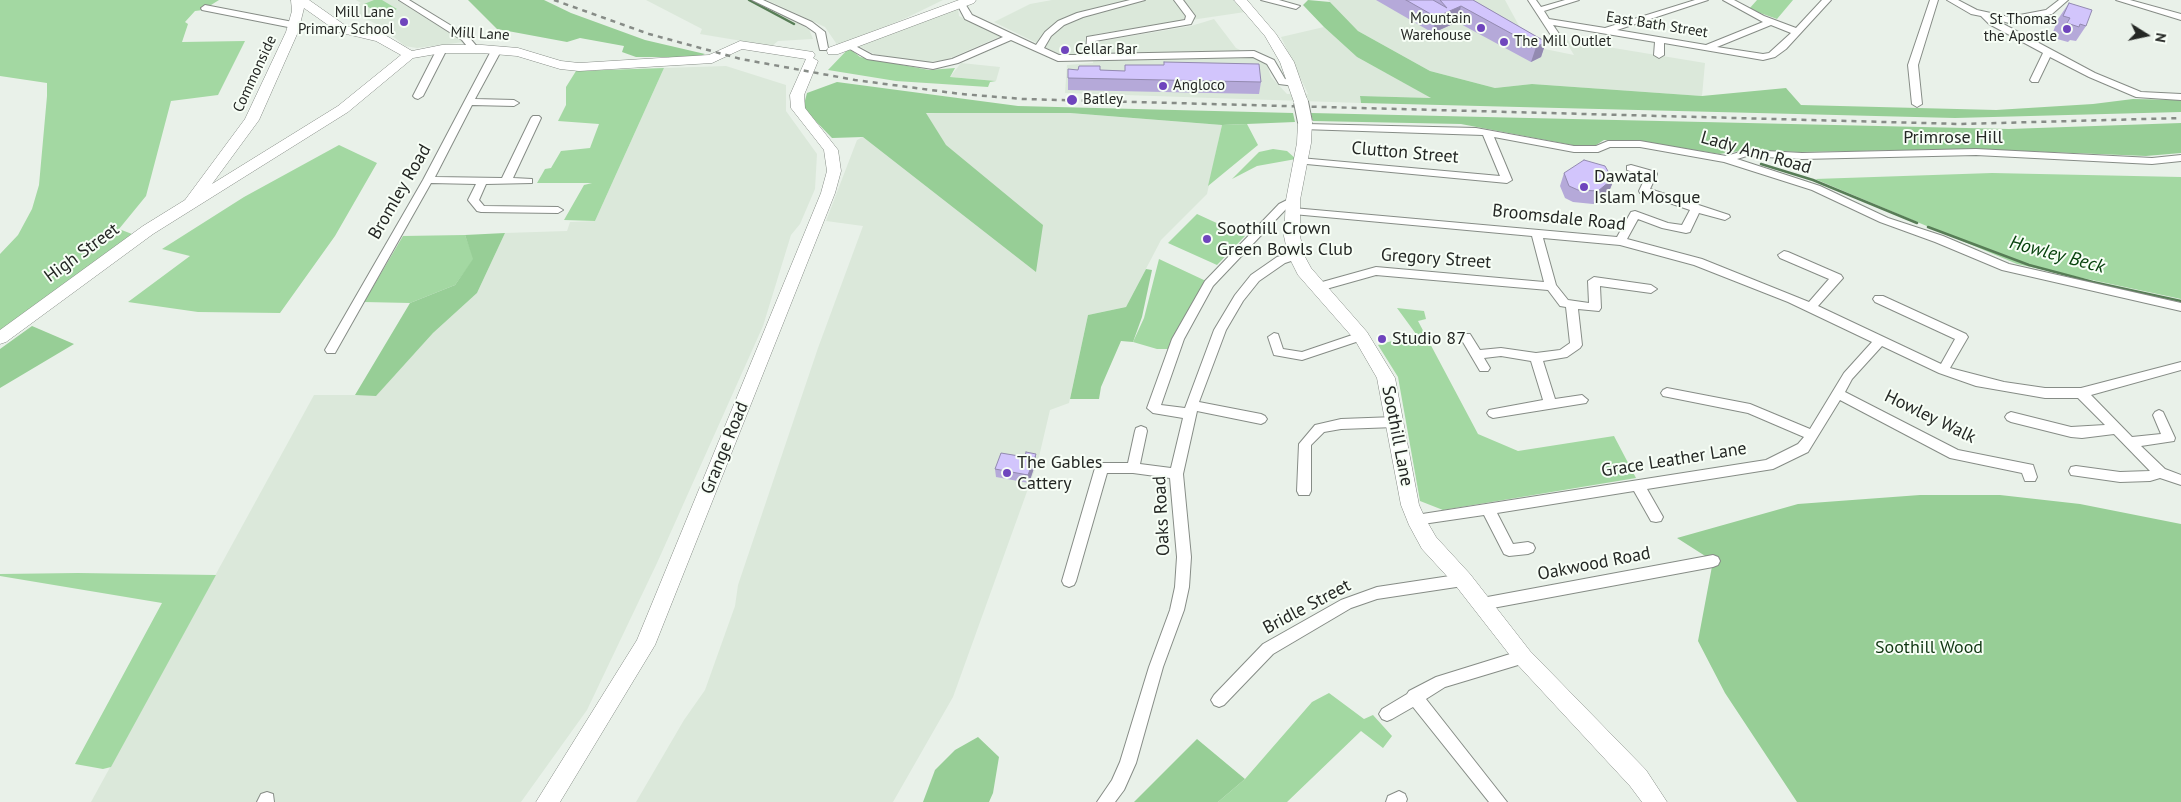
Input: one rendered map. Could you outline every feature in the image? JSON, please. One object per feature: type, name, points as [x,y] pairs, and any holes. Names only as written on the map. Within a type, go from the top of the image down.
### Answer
[{"type":"main road","name":"Soothill Lane","points":[[1240,0],[1270,34],[1287,62],[1301,102],[1305,124],[1293,206],[1292,236],[1296,255],[1304,271],[1361,336],[1386,378],[1410,505],[1416,520],[1429,543],[1463,580],[1523,657],[1638,778],[1656,802]]},
{"type":"main road","points":[[297,1],[304,2],[342,29],[380,38],[396,45],[409,55]]},
{"type":"main road","name":"Commonside","points":[[190,203],[252,120],[293,25],[297,1]]},
{"type":"main road","points":[[828,49],[848,45],[966,2]]},
{"type":"main road","name":"Mill Lane","points":[[190,203],[343,109],[409,55],[442,49],[518,52],[560,66],[579,67],[712,59],[740,45],[813,60]]},
{"type":"main road","name":"Grange Road","points":[[547,802],[645,645],[828,193],[834,171],[831,150],[798,108],[796,95],[813,60],[834,57],[828,49]]},
{"type":"main road","name":"High Street","points":[[0,338],[148,230],[190,203]]},
{"type":"street","points":[[403,0],[465,38],[474,49]]},
{"type":"street","points":[[756,0],[809,24],[820,32],[828,49]]},
{"type":"street","points":[[1039,48],[1048,34],[1061,23],[1080,15],[1141,0]]},
{"type":"street","points":[[1091,57],[1090,39],[1188,22],[1192,16],[1178,0]]},
{"type":"street","points":[[1265,0],[1296,6]]},
{"type":"street","points":[[1532,0],[1559,41]]},
{"type":"street","points":[[1538,10],[1575,0]]},
{"type":"street","points":[[1604,31],[1704,0]]},
{"type":"street","points":[[1727,0],[1771,22],[1798,32],[1827,0]]},
{"type":"street","points":[[1742,8],[1750,0]]},
{"type":"street","points":[[1917,104],[1913,65],[1934,0]]},
{"type":"street","points":[[1952,0],[2092,75],[2140,95],[2181,97]]},
{"type":"street","points":[[1985,16],[2009,20],[2032,17],[2049,12],[2064,0]]},
{"type":"street","points":[[2120,0],[2181,17]]},
{"type":"street","points":[[966,2],[968,16],[1058,58],[1254,54],[1270,62],[1282,82],[1295,83]]},
{"type":"street","points":[[205,8],[293,25]]},
{"type":"street","name":"East Bath Street","points":[[1546,21],[1763,57],[1772,55],[1798,32]]},
{"type":"street","points":[[1708,47],[1771,22]]},
{"type":"street","points":[[848,45],[870,57],[933,66],[955,61],[1010,37]]},
{"type":"street","points":[[1659,55],[1660,40]]},
{"type":"street","points":[[418,96],[442,49]]},
{"type":"street","name":"Bromley Road","points":[[331,350],[428,180],[496,51]]},
{"type":"street","points":[[2034,80],[2048,52]]},
{"type":"street","points":[[469,102],[514,102]]},
{"type":"street","points":[[506,181],[536,118]]},
{"type":"street","name":"Lady Ann Road","points":[[1305,124],[1487,132],[1574,149],[1598,149],[1608,144],[1640,144],[1726,159],[1816,188],[1884,220],[1939,239],[2006,267],[2181,307]]},
{"type":"street","name":"Clutton Street","points":[[1300,161],[1507,180],[1487,132]]},
{"type":"street","name":"Primrose Hill","points":[[1726,159],[1747,153],[1802,156],[1976,152],[2152,160],[2181,158]]},
{"type":"street","points":[[1631,168],[1652,174],[1644,191],[1725,217]]},
{"type":"street","points":[[428,180],[528,181]]},
{"type":"street","points":[[482,182],[473,200],[481,209],[559,212]]},
{"type":"street","points":[[1261,419],[1191,410],[1153,408],[1178,339],[1209,284],[1283,206],[1293,206]]},
{"type":"street","name":"Broomsdale Road","points":[[1293,206],[1620,240],[1698,262],[1810,308],[1943,370],[1976,381],[2004,387],[2045,393],[2081,393],[2181,366]]},
{"type":"street","points":[[1620,240],[1635,214],[1666,226],[1686,229],[1696,208]]},
{"type":"street","points":[[1536,232],[1551,286],[1564,303],[1595,308],[1594,281],[1651,289]]},
{"type":"street","name":"Oaks Road","points":[[1105,802],[1118,785],[1128,763],[1182,587],[1184,557],[1176,474],[1191,410],[1220,330],[1239,298],[1255,278],[1280,260],[1296,255]]},
{"type":"street","points":[[1784,255],[1836,278],[1810,308]]},
{"type":"street","name":"Gregory Street","points":[[1319,287],[1376,271],[1551,286]]},
{"type":"street","points":[[1879,299],[1962,337],[1943,370]]},
{"type":"street","points":[[1476,355],[1501,352],[1536,357],[1563,354],[1576,344],[1572,305]]},
{"type":"street","points":[[1274,338],[1278,352],[1302,356],[1361,336]]},
{"type":"street","points":[[1466,337],[1484,368]]},
{"type":"street","name":"Grace Leather Lane","points":[[1416,520],[1768,464],[1803,448],[1839,394],[1848,376],[1880,341]]},
{"type":"street","points":[[1536,357],[1550,404]]},
{"type":"street","points":[[1667,393],[1750,409],[1813,435]]},
{"type":"street","points":[[2081,393],[2160,472],[2181,480]]},
{"type":"street","name":"Howley Walk","points":[[1839,394],[1955,454],[2028,469],[2030,477]]},
{"type":"street","points":[[1493,413],[1582,400]]},
{"type":"street","points":[[2158,415],[2175,439]]},
{"type":"street","points":[[2011,417],[2076,432],[2116,429]]},
{"type":"street","points":[[1304,491],[1305,444],[1320,428],[1341,424],[1395,422]]},
{"type":"street","points":[[1133,468],[1141,431]]},
{"type":"street","points":[[2129,442],[2175,439]]},
{"type":"street","points":[[1068,581],[1102,468],[1133,468],[1176,474]]},
{"type":"street","points":[[2076,471],[2120,477],[2150,476],[2160,472]]},
{"type":"street","points":[[1637,484],[1656,517]]},
{"type":"street","points":[[1488,509],[1509,550],[1528,548]]},
{"type":"street","name":"Oakwood Road","points":[[1482,604],[1713,561]]},
{"type":"street","name":"Bridle Street","points":[[1219,700],[1268,649],[1346,604],[1377,593],[1463,580]]},
{"type":"street","points":[[1387,714],[1414,696],[1441,682],[1523,657]]},
{"type":"street","points":[[1414,696],[1499,802]]},
{"type":"shaded area","name":"Mill Lane Primary School","points":[[356,0],[397,0],[464,42],[417,48],[405,46],[380,26],[347,9],[361,3]]},
{"type":"shaded area","points":[[646,0],[754,0],[809,29],[813,39],[778,41],[772,46],[700,34],[702,29]]},
{"type":"shaded area","points":[[767,0],[943,0],[906,18],[838,46],[825,27]]},
{"type":"shaded area","points":[[1052,0],[1233,0],[1245,12],[1097,34],[1085,38],[1088,55],[1061,55],[994,22],[1030,4]]},
{"type":"shaded area","points":[[1328,0],[1505,0],[1530,46],[1574,55],[1565,40],[1705,63],[1702,96],[1532,84],[1495,88],[1430,71],[1358,31]]},
{"type":"shaded area","points":[[958,7],[959,16],[1001,36],[946,60],[920,63],[874,54],[857,45]]},
{"type":"shaded area","points":[[1214,19],[1236,48],[1267,65],[1271,77],[1287,94],[1308,94],[1281,37],[1324,27],[1357,57],[1432,98],[1360,96],[1361,103],[1065,93],[1067,65],[1093,63],[1095,42],[1191,26]]},
{"type":"shaded area","points":[[961,63],[1000,67],[996,81],[950,77]]},
{"type":"shaded area","points":[[726,66],[786,85],[786,111],[817,154],[815,189],[800,224],[791,235],[763,326],[657,563],[587,710],[521,802],[91,802],[314,395],[376,395],[433,333],[477,293],[505,233],[567,231],[570,222],[595,221],[664,68]]},
{"type":"shaded area","points":[[968,112],[1070,113],[1222,125],[1207,194],[1161,240],[1126,307],[1088,315],[1069,403],[1050,410],[1038,461],[953,697],[893,802],[636,802],[684,720],[705,690],[735,606],[738,585],[818,348],[863,226],[826,221],[857,140],[906,114]]},
{"type":"green space","points":[[0,0],[219,0],[203,10],[195,11],[185,22],[188,24],[182,42],[245,41],[218,95],[171,101],[146,196],[119,229],[132,234],[0,335],[0,254],[18,235],[32,209],[39,185],[47,83],[0,76]]},
{"type":"green space","points":[[374,0],[382,0],[397,9],[382,16],[364,4]]},
{"type":"green space","points":[[468,0],[544,0],[571,13],[645,40],[705,54],[698,57],[636,57],[622,52],[624,46],[580,38],[567,42],[497,29]]},
{"type":"green space","points":[[1308,0],[1330,2],[1358,31],[1430,71],[1495,88],[1532,84],[1702,96],[1786,88],[1801,105],[1996,110],[2093,104],[2133,99],[2181,100],[2181,112],[1955,118],[1361,103],[1360,96],[1431,98],[1357,57],[1303,5]]},
{"type":"green space","points":[[1757,0],[1793,0],[1777,19],[1749,9]]},
{"type":"green space","points":[[849,48],[860,57],[929,70],[955,68],[950,77],[996,81],[990,82],[988,87],[896,81],[828,70]]},
{"type":"green space","points":[[664,68],[595,221],[564,220],[584,185],[592,183],[537,183],[545,169],[551,168],[561,151],[590,148],[599,124],[558,121],[566,105],[566,87],[576,71]]},
{"type":"green space","points":[[837,82],[1018,106],[1293,113],[1295,122],[1222,125],[1070,113],[926,113],[946,145],[1043,225],[1036,272],[863,137],[832,138],[803,108],[807,93]]},
{"type":"green space","points":[[1311,113],[2009,129],[2181,123],[2181,153],[2146,156],[1975,149],[1799,152],[1747,150],[1719,154],[1640,141],[1604,140],[1596,145],[1572,145],[1461,124],[1313,121]]},
{"type":"green space","points":[[1247,124],[1258,145],[1208,186],[1222,125]]},
{"type":"green space","points":[[339,145],[377,163],[335,236],[280,313],[198,312],[128,302],[190,256],[162,249],[244,197]]},
{"type":"green space","points":[[1273,149],[1287,151],[1296,159],[1257,166],[1232,179],[1259,152]]},
{"type":"green space","points":[[1992,173],[2181,177],[2181,299],[2017,264],[1815,179]]},
{"type":"green space","name":"Soothill Crown Green Bowls Club","points":[[1197,214],[1245,236],[1217,265],[1168,243]]},
{"type":"green space","points":[[505,233],[477,293],[433,333],[376,396],[355,395],[410,303],[455,285],[473,259],[465,235]]},
{"type":"green space","points":[[465,235],[474,259],[455,285],[410,303],[364,302],[403,236]]},
{"type":"green space","points":[[1159,259],[1206,281],[1170,349],[1157,349],[1133,342],[1144,318]]},
{"type":"green space","points":[[1146,269],[1152,270],[1142,317],[1133,342],[1121,341],[1101,387],[1099,399],[1070,399],[1088,315],[1126,307]]},
{"type":"green space","points":[[1397,308],[1424,311],[1426,319],[1418,321],[1478,434],[1518,451],[1614,436],[1636,478],[1443,510],[1420,501],[1398,377],[1378,345],[1416,334]]},
{"type":"green space","points":[[32,326],[74,344],[0,388],[0,349]]},
{"type":"green space","name":"Soothill Wood","points":[[1920,495],[2000,495],[2080,504],[2181,524],[2181,802],[1797,802],[1725,693],[1698,641],[1713,561],[1677,538],[1798,504]]},
{"type":"green space","points":[[0,574],[216,575],[111,767],[103,769],[75,764],[162,603],[0,576]]},
{"type":"green space","points":[[1329,693],[1364,719],[1373,715],[1392,736],[1383,748],[1361,731],[1287,802],[1218,802],[1245,779],[1312,702]]},
{"type":"green space","points":[[978,737],[999,757],[993,793],[989,802],[923,802],[935,770],[955,750]]},
{"type":"green space","points":[[1197,739],[1245,779],[1218,802],[1134,802]]},
{"type":"building","points":[[1406,0],[1433,0],[1447,8],[1440,0],[1473,0],[1546,42],[1536,47],[1461,6],[1436,17]]},
{"type":"building","points":[[2069,3],[2092,10],[2086,26],[2080,24],[2079,27],[2067,23],[2070,18],[2063,16]]},
{"type":"building","points":[[1164,62],[1259,64],[1261,82],[1068,78],[1068,69],[1078,70],[1079,66],[1100,66],[1100,70],[1125,71],[1125,65],[1164,65]]},
{"type":"building","points":[[1584,160],[1605,166],[1609,173],[1615,177],[1598,191],[1578,190],[1569,186],[1564,173]]},
{"type":"building","points":[[1026,452],[1036,454],[1028,475],[995,469],[1001,453],[1025,457]]},
{"type":"waterway","points":[[749,0],[794,24]]},
{"type":"waterway","name":"Howley Beck","points":[[1761,164],[1813,180],[1917,223]]},
{"type":"waterway","name":"Howley Beck","points":[[1928,227],[2029,265],[2093,282],[2181,301]]},
{"type":"railway","points":[[554,0],[649,34],[741,59],[855,80],[961,94],[1023,99],[1961,124],[2181,118]]},
{"type":"place","name":"Mill Lane Primary School","points":[[404,22]]},
{"type":"place","name":"Mountain Warehouse","points":[[1481,28]]},
{"type":"place","name":"St Thomas the Apostle","points":[[2067,29]]},
{"type":"place","name":"The Mill Outlet","points":[[1504,42]]},
{"type":"place","name":"Cellar Bar","points":[[1065,50]]},
{"type":"place","name":"Angloco","points":[[1163,86]]},
{"type":"place","name":"Batley","points":[[1072,100]]},
{"type":"place","name":"Dawatal Islam Mosque","points":[[1584,187]]},
{"type":"place","name":"Soothill Crown Green Bowls Club","points":[[1207,239]]},
{"type":"place","name":"Studio 87","points":[[1382,339]]},
{"type":"place","name":"The Gables Cattery","points":[[1007,473]]}]
